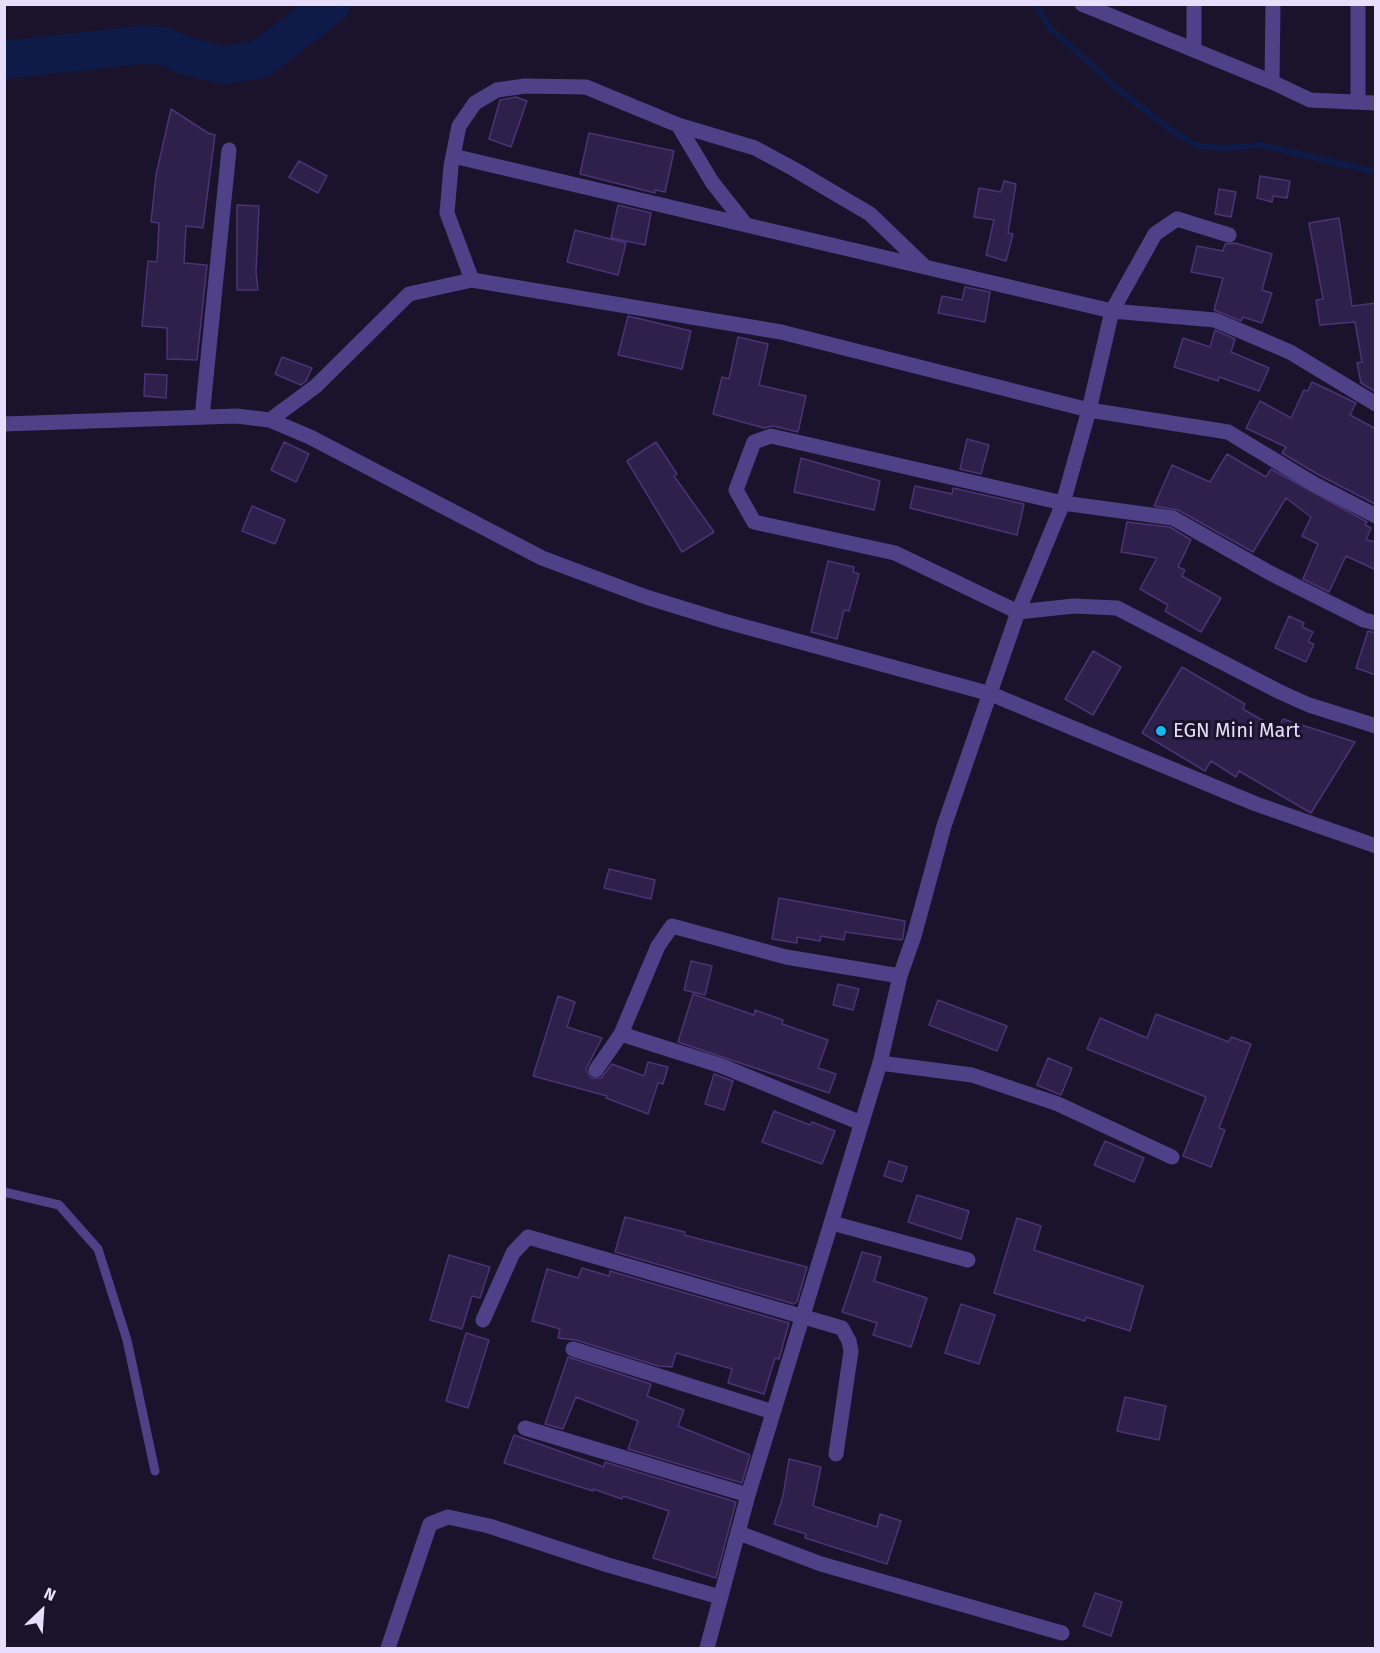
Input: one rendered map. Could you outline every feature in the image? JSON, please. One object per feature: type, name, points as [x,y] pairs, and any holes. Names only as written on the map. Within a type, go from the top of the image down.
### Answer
[{"type":"street","points":[[1082,4],[1110,9],[1194,50],[1310,100],[1376,103]]},
{"type":"street","points":[[1194,4],[1194,50]]},
{"type":"street","points":[[1272,82],[1273,4]]},
{"type":"street","points":[[1358,4],[1358,102]]},
{"type":"street","points":[[472,280],[447,213],[453,156],[459,126],[475,103],[497,90],[525,86],[586,87],[678,125],[754,148],[870,214],[925,267]]},
{"type":"street","points":[[678,125],[711,182],[746,225]]},
{"type":"street","points":[[202,417],[230,150]]},
{"type":"street","points":[[453,156],[1112,311],[1215,320],[1290,352],[1376,404]]},
{"type":"street","points":[[707,1648],[748,1495],[880,1063],[900,976],[914,936],[948,815],[976,727],[991,694],[1018,612],[1062,503],[1089,410],[1112,311],[1155,234],[1177,219],[1229,235]]},
{"type":"street","points":[[270,420],[316,386],[409,294],[472,280],[781,332],[1089,410],[1228,432],[1314,484],[1376,516]]},
{"type":"street","points":[[4,424],[236,416],[270,420],[352,458],[542,558],[646,597],[991,694],[1256,804],[1376,846]]},
{"type":"street","points":[[1376,623],[1364,620],[1270,573],[1173,518],[1062,503],[771,436],[754,442],[736,490],[754,522],[895,553],[1018,612],[1074,606],[1117,608],[1289,696],[1376,726]]},
{"type":"street","points":[[596,1070],[621,1034],[658,946],[672,926],[786,957],[900,976]]},
{"type":"street","points":[[621,1034],[722,1065],[861,1123]]},
{"type":"street","points":[[880,1063],[972,1075],[1058,1104],[1172,1157]]},
{"type":"street","points":[[832,1223],[968,1260]]},
{"type":"street","points":[[483,1320],[513,1253],[528,1237],[842,1328],[849,1341],[849,1364],[836,1454]]},
{"type":"street","points":[[573,1349],[774,1412]]},
{"type":"street","points":[[525,1428],[748,1495]]},
{"type":"street","points":[[388,1648],[430,1524],[439,1518],[461,1519],[489,1526],[608,1565],[720,1597]]},
{"type":"street","points":[[739,1533],[821,1564],[1062,1633]]},
{"type":"lane","points":[[4,1192],[59,1205],[98,1249],[127,1340],[155,1471]]},
{"type":"building","points":[[516,97],[527,101],[511,147],[489,139],[500,100]]},
{"type":"building","points":[[171,109],[208,133],[215,135],[203,228],[186,226],[184,263],[207,265],[197,360],[167,359],[167,328],[142,326],[148,261],[157,262],[159,223],[151,222],[156,175]]},
{"type":"building","points":[[589,133],[674,151],[665,192],[655,190],[655,193],[580,174]]},
{"type":"building","points":[[299,161],[327,176],[318,193],[289,177]]},
{"type":"building","points":[[1260,176],[1290,181],[1287,198],[1273,196],[1272,202],[1257,198]]},
{"type":"building","points":[[1004,181],[1016,184],[1008,233],[1013,234],[1006,261],[986,255],[994,220],[974,217],[979,188],[1001,192]]},
{"type":"building","points":[[1219,189],[1236,192],[1231,217],[1215,214]]},
{"type":"building","points":[[237,205],[259,206],[256,272],[258,290],[237,290]]},
{"type":"building","points":[[618,205],[651,213],[645,245],[611,238]]},
{"type":"building","points":[[1339,218],[1352,306],[1376,303],[1376,392],[1361,383],[1357,363],[1362,362],[1355,322],[1320,325],[1316,300],[1323,299],[1309,223]]},
{"type":"building","points":[[575,230],[626,243],[618,275],[567,262]]},
{"type":"building","points":[[1235,243],[1272,254],[1262,290],[1272,293],[1262,323],[1243,317],[1241,321],[1214,310],[1223,278],[1191,272],[1197,246],[1223,251],[1225,244]]},
{"type":"building","points":[[965,287],[990,292],[985,322],[938,313],[942,296],[962,300]]},
{"type":"building","points":[[628,316],[691,331],[682,369],[618,355]]},
{"type":"building","points":[[1215,330],[1235,339],[1231,352],[1269,368],[1259,391],[1219,377],[1218,381],[1174,367],[1183,338],[1210,347]]},
{"type":"building","points":[[738,337],[768,344],[759,385],[806,396],[798,432],[773,426],[764,428],[713,414],[722,377],[729,379]]},
{"type":"building","points":[[282,357],[312,368],[306,381],[301,385],[275,374]]},
{"type":"building","points":[[145,374],[167,375],[166,398],[144,396]]},
{"type":"building","points":[[1312,382],[1356,403],[1350,415],[1376,429],[1375,504],[1282,453],[1286,447],[1246,428],[1260,401],[1291,418],[1304,390],[1308,391]]},
{"type":"building","points":[[967,439],[989,445],[981,474],[960,469]]},
{"type":"building","points":[[284,442],[309,454],[296,482],[271,470]]},
{"type":"building","points":[[656,442],[677,474],[674,476],[714,532],[682,552],[627,461]]},
{"type":"building","points":[[1227,454],[1266,477],[1271,469],[1367,522],[1365,525],[1371,528],[1366,540],[1376,542],[1376,570],[1346,556],[1329,592],[1303,579],[1318,544],[1302,536],[1311,517],[1286,498],[1253,552],[1178,510],[1154,506],[1172,465],[1210,482]]},
{"type":"building","points":[[801,458],[880,481],[874,510],[794,492]]},
{"type":"building","points":[[915,486],[952,494],[953,488],[1024,504],[1017,535],[910,508]]},
{"type":"building","points":[[252,506],[285,520],[275,544],[242,531]]},
{"type":"building","points":[[1127,522],[1170,527],[1191,540],[1178,567],[1185,570],[1182,576],[1221,598],[1201,632],[1165,611],[1168,605],[1140,589],[1157,558],[1121,552]]},
{"type":"building","points":[[828,561],[854,567],[853,572],[859,574],[849,611],[844,610],[837,639],[811,632]]},
{"type":"building","points":[[1289,616],[1304,623],[1302,627],[1313,632],[1308,642],[1314,644],[1306,662],[1275,648]]},
{"type":"building","points":[[1368,631],[1376,633],[1376,675],[1356,668]]},
{"type":"building","points":[[1093,651],[1121,667],[1093,715],[1065,699]]},
{"type":"building","points":[[1182,667],[1245,704],[1243,709],[1278,729],[1283,719],[1355,742],[1311,813],[1239,771],[1236,777],[1211,761],[1205,771],[1142,733]]},
{"type":"building","points":[[609,869],[655,880],[651,899],[604,888]]},
{"type":"building","points":[[779,898],[905,921],[903,938],[902,940],[845,932],[844,940],[821,936],[820,941],[797,937],[797,943],[772,939]]},
{"type":"building","points":[[691,961],[712,966],[705,995],[684,990]]},
{"type":"building","points":[[838,984],[859,989],[853,1010],[833,1005]]},
{"type":"building","points":[[693,994],[754,1015],[755,1010],[783,1020],[782,1024],[828,1040],[818,1068],[836,1074],[829,1093],[678,1042]]},
{"type":"building","points":[[558,996],[575,1002],[567,1027],[602,1038],[586,1069],[591,1078],[601,1078],[612,1064],[644,1076],[648,1062],[668,1067],[663,1084],[658,1083],[648,1114],[606,1098],[607,1096],[533,1076]]},
{"type":"building","points":[[938,1000],[1007,1026],[997,1051],[929,1025]]},
{"type":"building","points":[[1156,1014],[1229,1042],[1231,1037],[1251,1044],[1219,1128],[1225,1130],[1211,1167],[1183,1156],[1206,1097],[1087,1049],[1100,1018],[1147,1038]]},
{"type":"building","points":[[1048,1058],[1072,1068],[1061,1095],[1037,1085]]},
{"type":"building","points":[[714,1074],[733,1081],[724,1110],[705,1104]]},
{"type":"building","points":[[774,1111],[810,1125],[812,1122],[835,1131],[822,1164],[762,1142]]},
{"type":"building","points":[[1105,1141],[1144,1158],[1134,1182],[1094,1165]]},
{"type":"building","points":[[889,1161],[907,1167],[902,1182],[884,1176]]},
{"type":"building","points":[[917,1195],[969,1211],[961,1239],[908,1222]]},
{"type":"building","points":[[625,1217],[807,1267],[797,1302],[794,1304],[615,1252]]},
{"type":"building","points":[[1017,1218],[1041,1226],[1034,1250],[1143,1286],[1130,1331],[1086,1317],[1085,1321],[994,1293]]},
{"type":"building","points":[[862,1252],[881,1257],[874,1281],[927,1298],[911,1347],[873,1335],[877,1323],[842,1312]]},
{"type":"building","points":[[449,1255],[490,1267],[480,1298],[472,1296],[462,1329],[430,1320]]},
{"type":"building","points":[[582,1268],[609,1276],[610,1271],[789,1323],[779,1359],[775,1358],[764,1394],[728,1383],[732,1369],[676,1353],[672,1367],[658,1366],[576,1340],[558,1338],[560,1329],[532,1321],[547,1269],[578,1278]]},
{"type":"building","points":[[961,1304],[995,1315],[979,1364],[945,1353]]},
{"type":"building","points":[[466,1333],[489,1340],[468,1408],[446,1401]]},
{"type":"building","points":[[568,1357],[651,1384],[647,1396],[684,1410],[678,1426],[750,1455],[742,1483],[628,1449],[638,1421],[576,1397],[563,1429],[545,1424]]},
{"type":"building","points":[[1125,1397],[1166,1406],[1159,1440],[1117,1431]]},
{"type":"building","points":[[514,1435],[604,1467],[605,1462],[736,1502],[716,1578],[653,1558],[669,1511],[623,1496],[622,1499],[593,1489],[593,1491],[504,1463]]},
{"type":"building","points":[[789,1459],[821,1467],[813,1506],[877,1527],[880,1514],[901,1521],[887,1564],[805,1538],[806,1534],[774,1524],[783,1496]]},
{"type":"building","points":[[1095,1593],[1122,1602],[1111,1636],[1083,1626]]},
{"type":"waterway","points":[[4,60],[141,45],[165,46],[189,57],[225,65],[261,59],[332,4]]},
{"type":"waterway","points":[[1036,4],[1049,27],[1122,92],[1171,130],[1198,146],[1224,148],[1262,145],[1376,172]]},
{"type":"place","name":"EGN Mini Mart","points":[[1161,731]]}]
